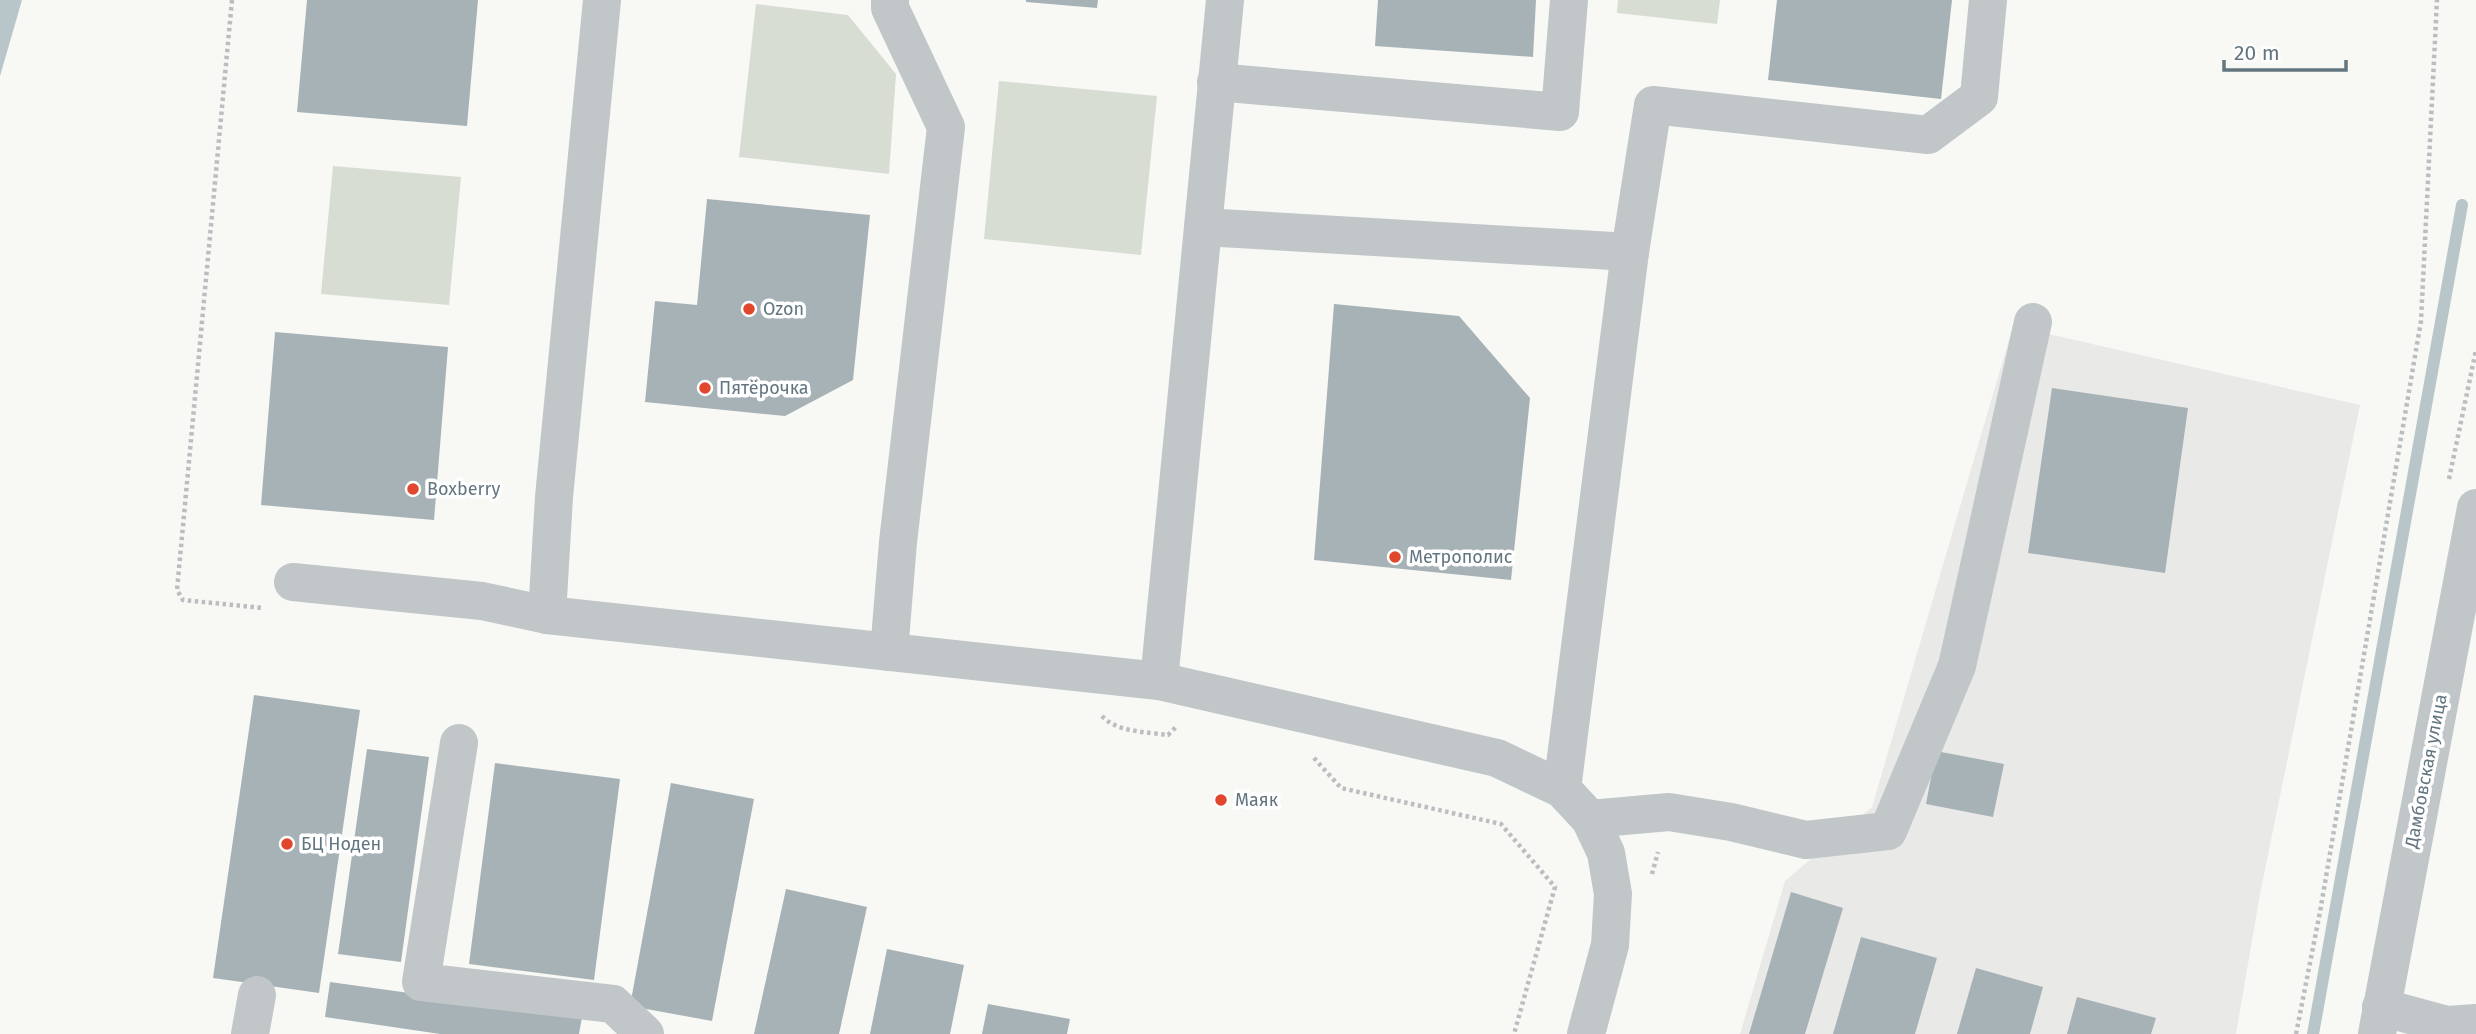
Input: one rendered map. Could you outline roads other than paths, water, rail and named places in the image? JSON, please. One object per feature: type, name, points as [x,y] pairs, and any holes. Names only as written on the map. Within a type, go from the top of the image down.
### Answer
[{"type":"street","points":[[547,615],[554,497],[602,0]]},
{"type":"street","points":[[889,652],[898,542],[946,127],[890,8],[890,0]]},
{"type":"street","points":[[1159,681],[1225,0]]},
{"type":"street","points":[[1216,82],[1560,112],[1569,0]]},
{"type":"street","points":[[1562,789],[1630,252],[1653,105],[1928,135],[1979,97],[1988,0]]},
{"type":"street","points":[[1203,227],[1630,252]]},
{"type":"street","points":[[1590,819],[1669,812],[1731,821],[1806,840],[1888,831],[1957,666],[2033,322]]},
{"type":"street","name":"Дамбовская улица","points":[[2379,1021],[2476,508]]},
{"type":"street","points":[[283,596],[482,601],[547,615],[1159,681],[1497,758],[1562,789],[1590,819],[1606,853],[1613,894],[1610,945],[1586,1034]]},
{"type":"street","points":[[459,743],[421,982],[613,1004],[645,1034]]},
{"type":"street","points":[[250,1034],[257,995]]},
{"type":"street","points":[[2379,1021],[2447,1025],[2476,1023]]},
{"type":"waterway","points":[[2313,1034],[2462,205]]},
{"type":"place","name":"Ozon","points":[[749,309]]},
{"type":"place","name":"Пятёрочка","points":[[705,388]]},
{"type":"place","name":"Boxberry","points":[[413,489]]},
{"type":"place","name":"Метрополис","points":[[1395,557]]},
{"type":"place","name":"Маяк","points":[[1221,800]]},
{"type":"place","name":"БЦ Ноден","points":[[287,844]]}]
